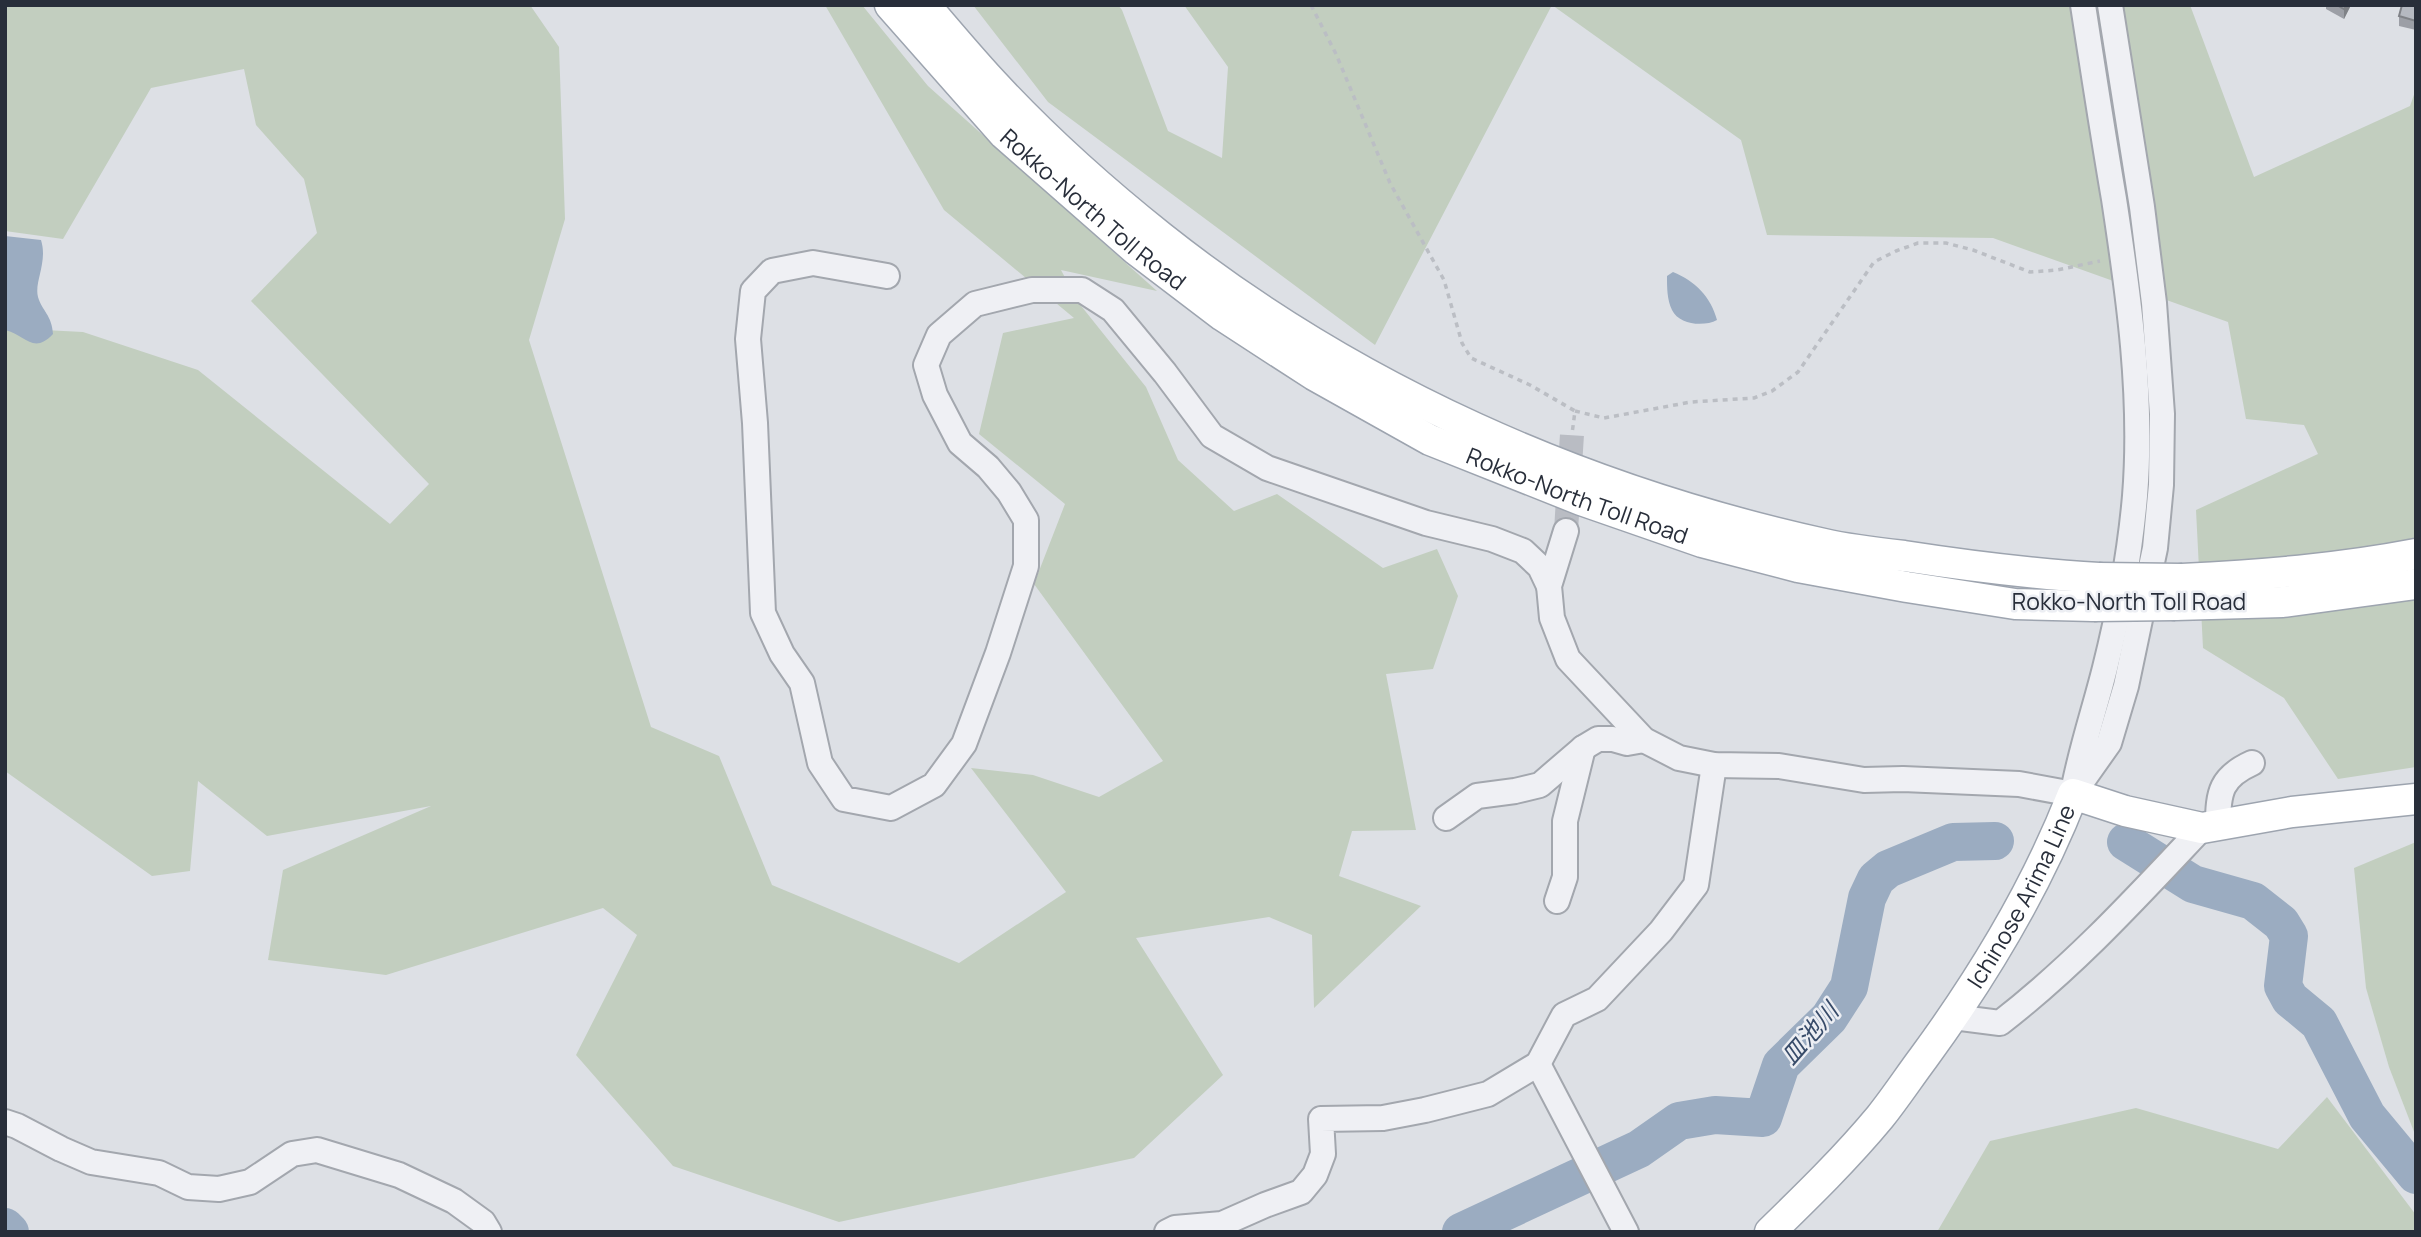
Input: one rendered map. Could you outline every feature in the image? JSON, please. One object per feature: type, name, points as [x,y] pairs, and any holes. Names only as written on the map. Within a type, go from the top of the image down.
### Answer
[{"type":"main road","name":"Rokko-North Toll Road","points":[[890,5],[1004,134],[1135,249],[1223,316],[1302,367],[1430,440],[1581,500],[1690,538],[1798,567],[2015,604],[2096,592],[2178,592],[2283,602],[2416,584]]},
{"type":"main road","name":"Rokko-North Toll Road","points":[[925,5],[993,83],[1073,161],[1160,236],[1230,289],[1360,371],[1499,441],[1645,495],[1733,522],[1826,545],[2009,571],[2096,592]]},
{"type":"main road","name":"Rokko-North Toll Road","points":[[2178,592],[2252,576],[2357,565],[2416,554]]},
{"type":"main road","name":"Ichinose Arima Line","points":[[1770,1232],[1829,1174],[1881,1116],[1985,971],[2049,853],[2073,794],[2124,811],[2210,827],[2292,813],[2416,799]]},
{"type":"street","points":[[2073,794],[2082,746],[2104,672],[2117,615],[2135,494],[2137,440],[2135,360],[2123,256],[2082,5]]},
{"type":"street","points":[[2073,794],[2109,743],[2126,686],[2155,548],[2161,485],[2160,360],[2154,303],[2142,207],[2110,5]]},
{"type":"street","points":[[887,276],[814,263],[772,271],[753,291],[748,339],[755,423],[763,613],[782,654],[802,683],[820,763],[844,799],[891,807],[934,785],[964,744],[998,653],[1026,566],[1026,520],[995,475],[960,443],[935,395],[926,365],[939,335],[975,304],[1032,290],[1082,290],[1113,310],[1166,373],[1212,436],[1267,468],[1426,523],[1492,539],[1522,551],[1540,567],[1549,586],[1552,618],[1568,660],[1644,740],[1679,758],[1714,765],[1779,766],[1864,780],[2019,784],[2073,794]]},
{"type":"street","points":[[1549,586],[1566,531]]},
{"type":"street","points":[[1446,818],[1478,796],[1540,785],[1583,748],[1598,739],[1614,739],[1627,743],[1644,740]]},
{"type":"street","points":[[1557,901],[1565,877],[1566,821],[1583,748]]},
{"type":"street","points":[[1953,1017],[2000,1023],[2042,990],[2097,940],[2210,827],[2222,785],[2235,771],[2252,763]]},
{"type":"street","points":[[1167,1232],[1175,1228],[1222,1224],[1301,1192],[1315,1175],[1323,1154],[1321,1119],[1383,1118],[1425,1110],[1488,1094],[1538,1064],[1564,1015],[1597,999],[1661,930],[1696,885],[1714,765]]},
{"type":"street","points":[[1538,1064],[1626,1232]]},
{"type":"street","points":[[5,1122],[91,1162],[159,1174],[188,1187],[219,1189],[250,1182],[292,1154],[317,1150],[399,1175],[454,1201],[483,1222],[489,1232]]},
{"type":"path","points":[[1311,5],[1336,54],[1390,183],[1444,280],[1462,343],[1471,358],[1530,385],[1575,411],[1604,418],[1691,402],[1754,398],[1772,391],[1798,372],[1874,262],[1917,243],[1946,243],[1973,250],[2030,272],[2057,270],[2123,256]]},
{"type":"path","points":[[1572,434],[1575,411]]},
{"type":"green space","points":[[5,5],[530,5],[559,47],[565,219],[529,340],[651,727],[719,756],[772,885],[959,963],[1066,892],[971,768],[1033,775],[1099,797],[1163,761],[1034,584],[1065,504],[979,434],[1003,333],[1074,318],[944,210],[825,5],[862,5],[928,86],[1157,291],[1061,270],[1078,302],[1146,387],[1178,460],[1234,511],[1277,494],[1383,568],[1437,549],[1458,596],[1433,669],[1386,674],[1416,830],[1352,831],[1339,876],[1421,906],[1314,1008],[1312,935],[1269,917],[1136,938],[1223,1075],[1134,1158],[839,1222],[673,1166],[576,1055],[637,935],[603,908],[386,975],[268,960],[283,870],[431,806],[267,836],[198,781],[190,871],[152,876],[5,771],[5,328],[83,332],[198,370],[390,524],[429,484],[251,301],[317,233],[304,179],[256,125],[244,69],[151,88],[63,239],[5,231]]},
{"type":"green space","points":[[973,5],[1118,5],[1168,131],[1222,158],[1228,67],[1184,5],[1552,5],[1375,345],[1048,102]]},
{"type":"green space","points":[[1552,5],[2190,5],[2254,177],[2410,106],[2416,89],[2416,767],[2338,779],[2284,698],[2203,648],[2196,510],[2318,454],[2304,425],[2246,419],[2228,322],[1993,238],[1767,235],[1741,140]]},
{"type":"green space","points":[[2416,842],[2416,1137],[2389,1067],[2366,988],[2354,868]]},
{"type":"green space","points":[[2327,1097],[2416,1215],[2416,1232],[1937,1232],[1990,1141],[2136,1108],[2278,1149]]},
{"type":"water","points":[[5,236],[41,240],[43,256],[37,291],[51,322],[53,334],[40,343],[29,342],[5,330]]},
{"type":"water","points":[[1673,272],[1701,291],[1711,304],[1717,320],[1705,324],[1692,323],[1675,315],[1670,306],[1667,289],[1667,276]]},
{"type":"building","points":[[2402,5],[2416,5],[2416,21],[2399,16]]},
{"type":"waterway","name":"皿池川","points":[[1461,1232],[1639,1149],[1679,1121],[1715,1115],[1763,1118],[1781,1065],[1829,1018],[1849,987],[1867,898],[1876,879],[1888,869],[1953,842],[1995,841]]},
{"type":"waterway","name":"皿池川","points":[[2126,842],[2193,884],[2253,901],[2281,923],[2289,936],[2283,986],[2290,999],[2319,1023],[2367,1116],[2416,1175]]},
{"type":"waterway","points":[[5,1227],[10,1232]]},
{"type":"tunnel","points":[[1566,531],[1572,434]]}]
